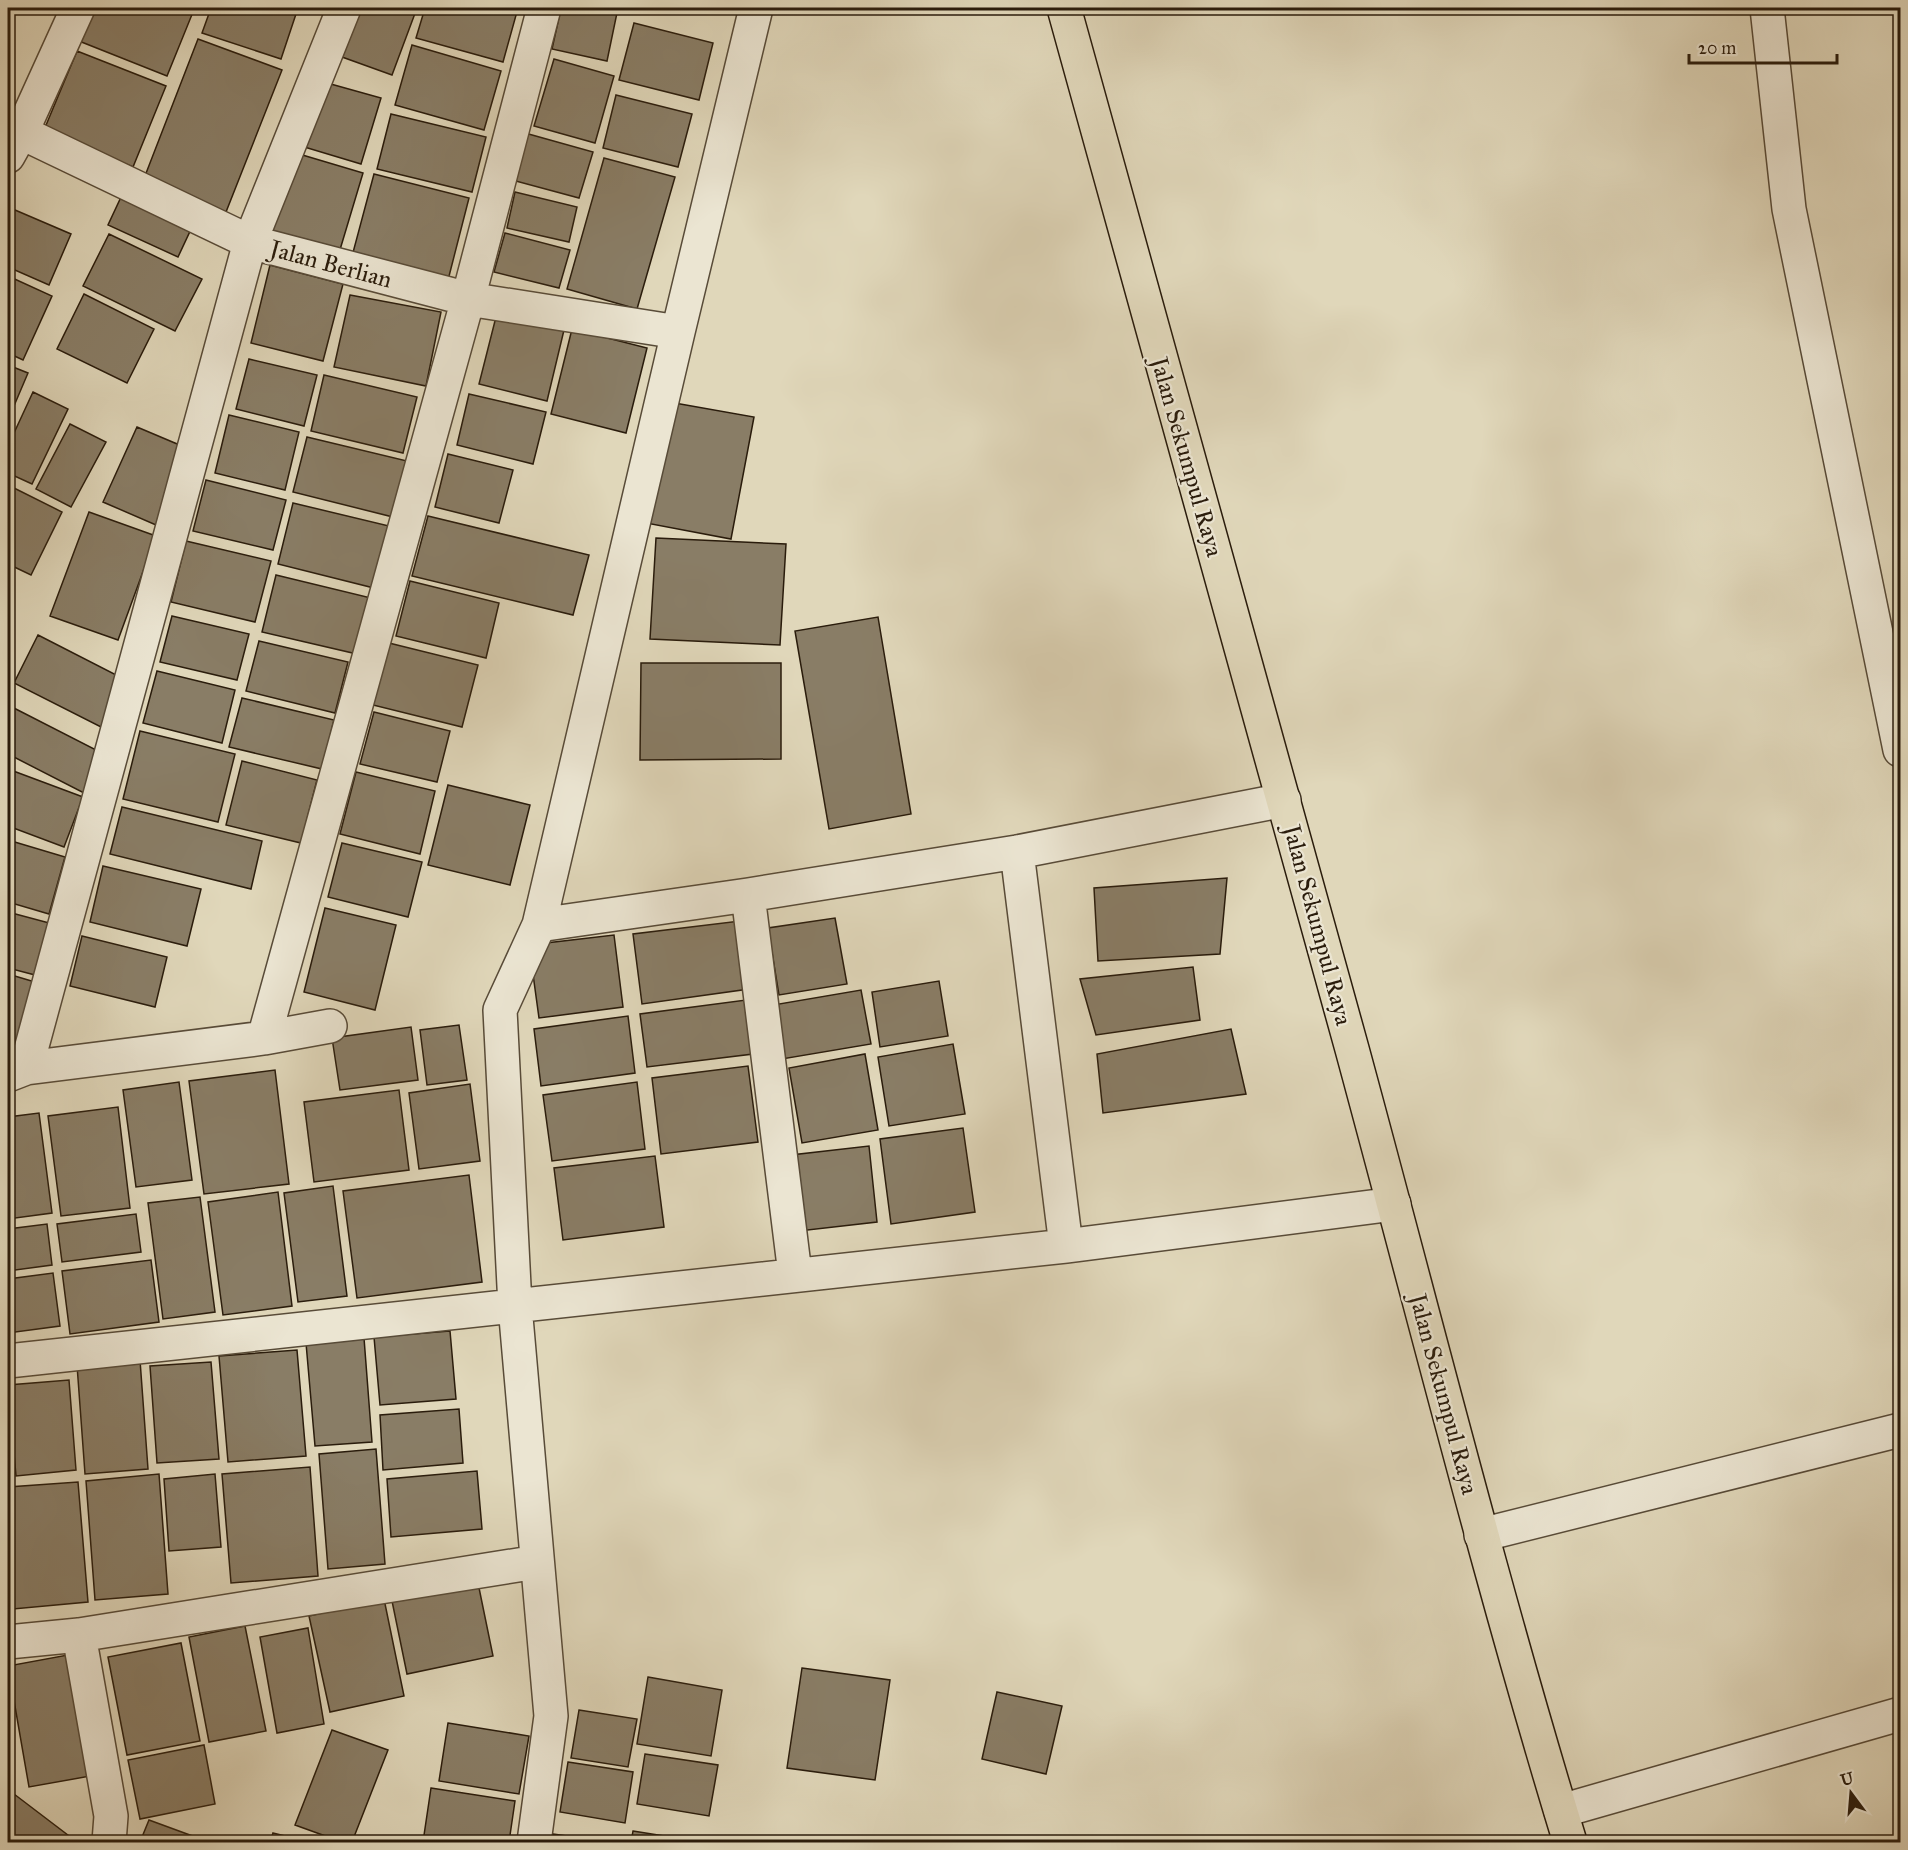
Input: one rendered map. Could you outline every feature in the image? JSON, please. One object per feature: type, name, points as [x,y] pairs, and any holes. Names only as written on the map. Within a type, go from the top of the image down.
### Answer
[{"type":"main road","name":"Jalan Sekumpul Raya","points":[[1064,8],[1119,216],[1284,800],[1481,1535],[1570,1842]]},
{"type":"street","points":[[12,138],[78,8]]},
{"type":"street","points":[[330,1026],[264,1038],[17,1071],[250,242],[344,8]]},
{"type":"street","points":[[264,1038],[468,299],[544,8]]},
{"type":"street","points":[[534,1842],[551,1716],[515,1306],[500,1010],[539,925],[756,8]]},
{"type":"street","points":[[1767,8],[1790,208],[1900,750]]},
{"type":"street","name":"Jalan Berlian","points":[[12,138],[250,242],[468,299],[678,332]]},
{"type":"street","points":[[539,925],[748,896],[1017,852],[1284,800]]},
{"type":"street","points":[[1017,852],[1066,1246]]},
{"type":"street","points":[[748,896],[795,1274]]},
{"type":"street","points":[[8,1361],[1066,1246],[1394,1204]]},
{"type":"street","points":[[1481,1535],[1900,1430]]},
{"type":"street","points":[[8,1642],[79,1635],[537,1562]]},
{"type":"street","points":[[79,1635],[111,1816],[108,1842]]},
{"type":"street","points":[[1561,1811],[1900,1714]]},
{"type":"building","points":[[93,8],[182,8],[193,12],[167,76],[79,41]]},
{"type":"building","points":[[211,8],[298,8],[281,59],[202,33]]},
{"type":"building","points":[[359,8],[417,8],[392,75],[342,57]]},
{"type":"building","points":[[425,8],[518,8],[503,62],[416,38]]},
{"type":"building","points":[[561,8],[618,8],[607,61],[552,49]]},
{"type":"building","points":[[634,23],[713,43],[699,100],[619,80]]},
{"type":"building","points":[[198,39],[282,70],[226,212],[143,181]]},
{"type":"building","points":[[412,45],[501,71],[484,130],[395,105]]},
{"type":"building","points":[[77,51],[166,86],[133,167],[44,130]]},
{"type":"building","points":[[554,59],[614,76],[595,143],[534,126]]},
{"type":"building","points":[[320,81],[381,98],[361,164],[301,146]]},
{"type":"building","points":[[616,95],[692,114],[678,167],[603,148]]},
{"type":"building","points":[[391,114],[486,137],[472,192],[377,169]]},
{"type":"building","points":[[525,133],[593,152],[579,198],[512,180]]},
{"type":"building","points":[[289,151],[363,173],[339,253],[265,232]]},
{"type":"building","points":[[604,158],[675,177],[637,309],[567,289]]},
{"type":"building","points":[[374,174],[469,198],[447,284],[351,260]]},
{"type":"building","points":[[515,192],[577,207],[569,242],[507,228]]},
{"type":"building","points":[[122,195],[192,227],[178,257],[108,225]]},
{"type":"building","points":[[8,207],[71,234],[49,285],[8,267]]},
{"type":"building","points":[[505,233],[570,250],[559,288],[494,272]]},
{"type":"building","points":[[109,234],[202,279],[175,331],[83,286]]},
{"type":"building","points":[[270,265],[343,284],[323,361],[251,343]]},
{"type":"building","points":[[8,276],[52,296],[23,360],[8,353]]},
{"type":"building","points":[[84,294],[154,329],[127,383],[57,349]]},
{"type":"building","points":[[350,295],[441,312],[426,386],[334,367]]},
{"type":"building","points":[[497,313],[564,330],[547,401],[479,384]]},
{"type":"building","points":[[572,329],[647,348],[626,433],[551,414]]},
{"type":"building","points":[[249,359],[317,375],[304,426],[236,409]]},
{"type":"building","points":[[8,365],[28,373],[8,420]]},
{"type":"building","points":[[324,375],[417,397],[403,453],[311,431]]},
{"type":"building","points":[[33,392],[68,409],[32,484],[8,473],[8,446]]},
{"type":"building","points":[[469,394],[546,412],[533,464],[457,445]]},
{"type":"building","points":[[669,402],[754,417],[731,539],[646,523]]},
{"type":"building","points":[[229,415],[299,432],[285,490],[215,473]]},
{"type":"building","points":[[70,424],[106,442],[71,507],[36,489]]},
{"type":"building","points":[[137,427],[189,449],[156,525],[103,502]]},
{"type":"building","points":[[307,437],[407,461],[393,517],[293,492]]},
{"type":"building","points":[[448,454],[513,470],[499,523],[435,507]]},
{"type":"building","points":[[206,480],[286,500],[273,550],[193,531]]},
{"type":"building","points":[[8,485],[62,512],[31,575],[8,564]]},
{"type":"building","points":[[293,503],[389,526],[374,588],[278,564]]},
{"type":"building","points":[[89,512],[156,536],[118,640],[50,616]]},
{"type":"building","points":[[428,516],[589,555],[573,615],[412,576]]},
{"type":"building","points":[[656,538],[786,544],[780,645],[650,639]]},
{"type":"building","points":[[186,541],[271,561],[255,622],[171,602]]},
{"type":"building","points":[[276,575],[371,598],[357,654],[262,632]]},
{"type":"building","points":[[410,581],[499,603],[486,658],[396,636]]},
{"type":"building","points":[[172,616],[249,634],[237,680],[160,662]]},
{"type":"building","points":[[878,617],[911,814],[829,829],[795,631]]},
{"type":"building","points":[[38,635],[128,681],[103,728],[14,683]]},
{"type":"building","points":[[259,641],[348,662],[335,713],[246,691]]},
{"type":"building","points":[[389,643],[478,665],[462,727],[373,705]]},
{"type":"building","points":[[641,663],[781,663],[781,759],[640,760]]},
{"type":"building","points":[[157,671],[235,690],[222,743],[143,723]]},
{"type":"building","points":[[242,698],[334,720],[322,769],[229,747]]},
{"type":"building","points":[[8,705],[104,754],[84,793],[8,754]]},
{"type":"building","points":[[374,712],[450,731],[437,782],[360,764]]},
{"type":"building","points":[[140,731],[235,754],[218,822],[123,799]]},
{"type":"building","points":[[242,761],[317,780],[301,843],[226,825]]},
{"type":"building","points":[[8,769],[83,797],[64,847],[8,826]]},
{"type":"building","points":[[356,772],[435,791],[420,854],[340,834]]},
{"type":"building","points":[[448,785],[530,805],[510,885],[428,865]]},
{"type":"building","points":[[122,807],[262,841],[251,889],[110,854]]},
{"type":"building","points":[[8,840],[65,857],[49,914],[8,902]]},
{"type":"building","points":[[342,843],[422,862],[408,917],[328,897]]},
{"type":"building","points":[[103,866],[201,889],[187,946],[90,922]]},
{"type":"building","points":[[1227,878],[1220,954],[1098,961],[1094,888]]},
{"type":"building","points":[[325,908],[396,925],[375,1010],[304,992]]},
{"type":"building","points":[[8,912],[53,924],[39,976],[8,968]]},
{"type":"building","points":[[835,918],[847,984],[779,995],[768,928]]},
{"type":"building","points":[[740,921],[749,989],[642,1004],[633,934]]},
{"type":"building","points":[[614,935],[623,1007],[539,1018],[529,945]]},
{"type":"building","points":[[82,936],[167,957],[155,1007],[70,986]]},
{"type":"building","points":[[1193,967],[1200,1020],[1096,1035],[1080,979]]},
{"type":"building","points":[[8,974],[35,982],[13,1061],[8,1060]]},
{"type":"building","points":[[939,981],[948,1036],[880,1047],[872,992]]},
{"type":"building","points":[[861,990],[871,1044],[782,1059],[773,1005]]},
{"type":"building","points":[[746,1000],[753,1054],[647,1067],[640,1014]]},
{"type":"building","points":[[628,1016],[635,1073],[541,1086],[534,1029]]},
{"type":"building","points":[[459,1025],[467,1080],[427,1085],[420,1030]]},
{"type":"building","points":[[411,1027],[418,1080],[340,1090],[332,1038]]},
{"type":"building","points":[[1231,1029],[1246,1094],[1103,1113],[1097,1054]]},
{"type":"building","points":[[953,1044],[965,1114],[889,1126],[878,1057]]},
{"type":"building","points":[[865,1054],[878,1130],[802,1143],[789,1068]]},
{"type":"building","points":[[748,1066],[758,1142],[661,1154],[652,1078]]},
{"type":"building","points":[[275,1070],[289,1184],[204,1194],[189,1081]]},
{"type":"building","points":[[179,1082],[192,1180],[136,1187],[123,1090]]},
{"type":"building","points":[[637,1082],[645,1149],[552,1161],[543,1095]]},
{"type":"building","points":[[470,1084],[480,1161],[419,1169],[409,1093]]},
{"type":"building","points":[[399,1090],[409,1170],[314,1182],[304,1102]]},
{"type":"building","points":[[118,1107],[130,1208],[61,1216],[48,1116]]},
{"type":"building","points":[[39,1113],[52,1213],[8,1219],[8,1117]]},
{"type":"building","points":[[963,1128],[975,1212],[891,1224],[880,1139]]},
{"type":"building","points":[[869,1146],[877,1222],[799,1231],[791,1155]]},
{"type":"building","points":[[655,1156],[664,1227],[563,1240],[554,1168]]},
{"type":"building","points":[[469,1175],[482,1282],[357,1298],[343,1191]]},
{"type":"building","points":[[333,1186],[347,1296],[298,1302],[284,1193]]},
{"type":"building","points":[[278,1192],[292,1306],[223,1315],[208,1202]]},
{"type":"building","points":[[200,1197],[215,1312],[163,1319],[148,1203]]},
{"type":"building","points":[[136,1214],[141,1252],[62,1262],[57,1224]]},
{"type":"building","points":[[47,1224],[52,1265],[8,1271],[8,1229]]},
{"type":"building","points":[[151,1260],[159,1322],[70,1334],[62,1271]]},
{"type":"building","points":[[53,1273],[60,1326],[8,1333],[8,1279]]},
{"type":"building","points":[[450,1331],[456,1399],[380,1405],[374,1337]]},
{"type":"building","points":[[364,1338],[372,1442],[315,1446],[306,1343]]},
{"type":"building","points":[[297,1350],[306,1456],[228,1462],[219,1356]]},
{"type":"building","points":[[140,1360],[148,1469],[85,1474],[77,1365]]},
{"type":"building","points":[[211,1362],[219,1459],[157,1463],[150,1366]]},
{"type":"building","points":[[69,1380],[76,1470],[16,1476],[8,1385]]},
{"type":"building","points":[[459,1409],[463,1463],[383,1470],[380,1415]]},
{"type":"building","points":[[8,1428],[12,1480],[8,1481]]},
{"type":"building","points":[[376,1449],[385,1564],[328,1569],[319,1454]]},
{"type":"building","points":[[310,1467],[318,1576],[231,1583],[222,1474]]},
{"type":"building","points":[[477,1471],[482,1529],[391,1537],[387,1479]]},
{"type":"building","points":[[159,1474],[168,1594],[95,1600],[86,1481]]},
{"type":"building","points":[[215,1474],[221,1547],[169,1551],[164,1479]]},
{"type":"building","points":[[78,1482],[88,1602],[13,1609],[8,1538],[8,1487]]},
{"type":"building","points":[[478,1583],[493,1656],[407,1674],[392,1601]]},
{"type":"building","points":[[384,1599],[404,1696],[330,1712],[309,1616]]},
{"type":"building","points":[[245,1626],[266,1731],[209,1742],[189,1637]]},
{"type":"building","points":[[308,1628],[324,1724],[277,1733],[260,1637]]},
{"type":"building","points":[[181,1643],[200,1741],[127,1755],[108,1657]]},
{"type":"building","points":[[73,1654],[96,1775],[29,1787],[8,1666]]},
{"type":"building","points":[[802,1668],[890,1680],[875,1780],[787,1768]]},
{"type":"building","points":[[648,1677],[722,1690],[711,1756],[637,1744]]},
{"type":"building","points":[[997,1692],[1062,1706],[1046,1774],[982,1759]]},
{"type":"building","points":[[579,1710],[637,1719],[628,1767],[571,1758]]},
{"type":"building","points":[[448,1723],[529,1736],[519,1794],[439,1781]]},
{"type":"building","points":[[332,1730],[388,1750],[352,1842],[342,1842],[295,1825]]},
{"type":"building","points":[[204,1745],[215,1804],[140,1819],[128,1760]]},
{"type":"building","points":[[645,1754],[718,1765],[709,1816],[637,1804]]},
{"type":"building","points":[[568,1762],[633,1772],[625,1823],[560,1812]]},
{"type":"building","points":[[431,1788],[515,1801],[509,1842],[423,1842]]},
{"type":"building","points":[[14,1794],[77,1842],[8,1842],[8,1803]]},
{"type":"building","points":[[149,1820],[209,1842],[140,1842]]},
{"type":"building","points":[[633,1831],[702,1842],[631,1842]]},
{"type":"building","points":[[273,1833],[309,1842],[270,1842]]},
{"type":"building","points":[[553,1834],[609,1842],[552,1842]]}]
